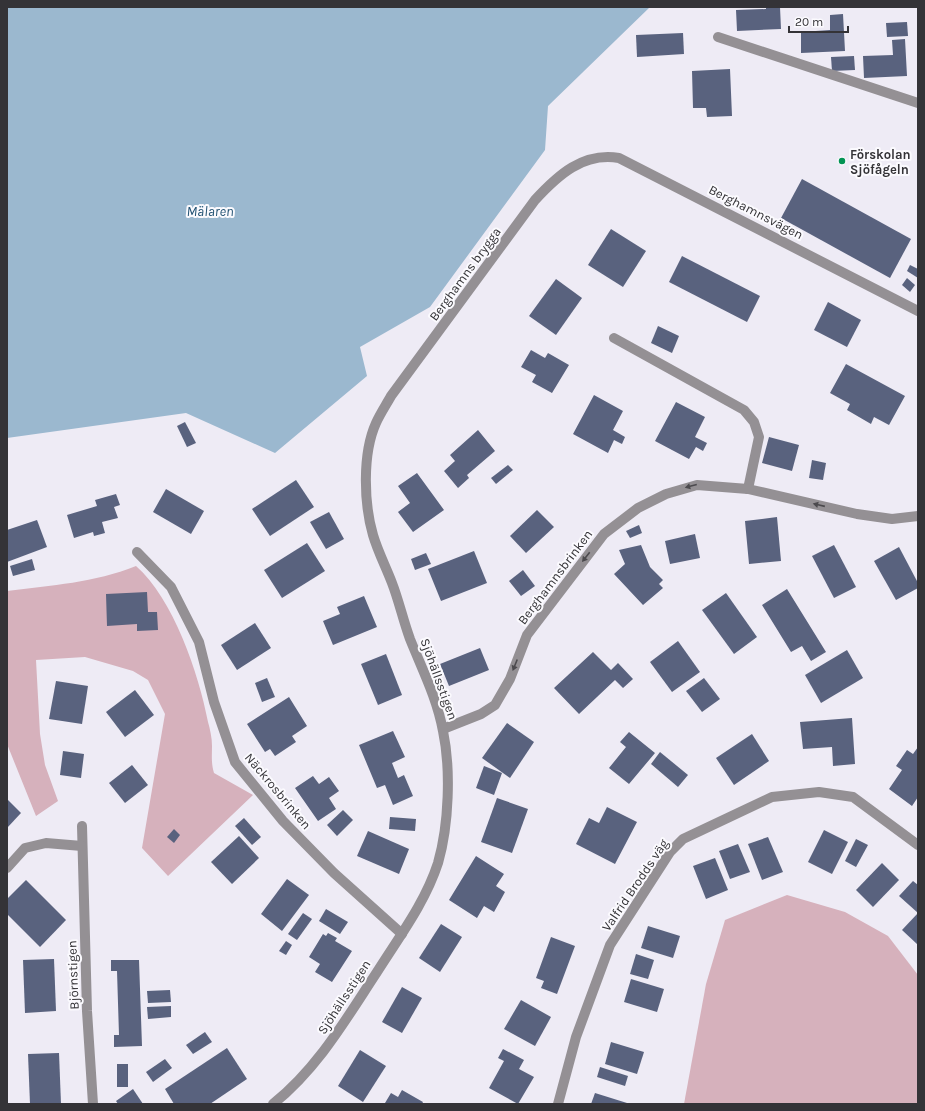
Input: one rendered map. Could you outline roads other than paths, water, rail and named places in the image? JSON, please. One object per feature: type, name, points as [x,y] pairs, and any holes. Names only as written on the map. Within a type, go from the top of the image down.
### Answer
[{"type":"street","points":[[718,37],[918,103]]},
{"type":"street","name":"Berghamnsvägen","points":[[578,162],[607,156],[627,161],[918,311]]},
{"type":"street","name":"Berghamns brygga","points":[[383,410],[391,396],[535,200],[552,182],[578,162]]},
{"type":"street","points":[[614,338],[744,410],[754,422],[759,437],[748,489]]},
{"type":"street","name":"Sjöhällsstigen","points":[[273,1104],[292,1089],[315,1064],[402,934],[430,884],[438,862],[442,841],[446,808],[447,777],[443,729],[433,693],[410,639],[398,597],[374,537],[369,518],[366,475],[375,424],[383,410]]},
{"type":"street","name":"Berghamnsbrinken","points":[[443,729],[481,714],[495,705],[510,679],[527,635],[604,534],[638,508],[666,494],[697,484],[748,489],[857,514],[892,519],[918,516]]},
{"type":"street","name":"Näckrosbrinken","points":[[137,552],[171,587],[198,642],[214,702],[235,762],[283,821],[334,873],[402,934]]},
{"type":"street","name":"Valfrid Brodds väg","points":[[558,1104],[576,1037],[610,945],[670,852],[683,839],[772,797],[819,792],[853,797],[918,845]]},
{"type":"street","name":"Björnstigen","points":[[82,826],[87,1011],[93,1104]]},
{"type":"street","points":[[7,868],[25,848],[46,843],[82,846]]},
{"type":"water","name":"Mälaren","points":[[7,7],[650,7],[548,106],[545,150],[430,307],[360,347],[367,376],[275,453],[186,413],[7,438]]},
{"type":"place","name":"Förskolan Sjöfågeln","points":[[842,161]]}]
